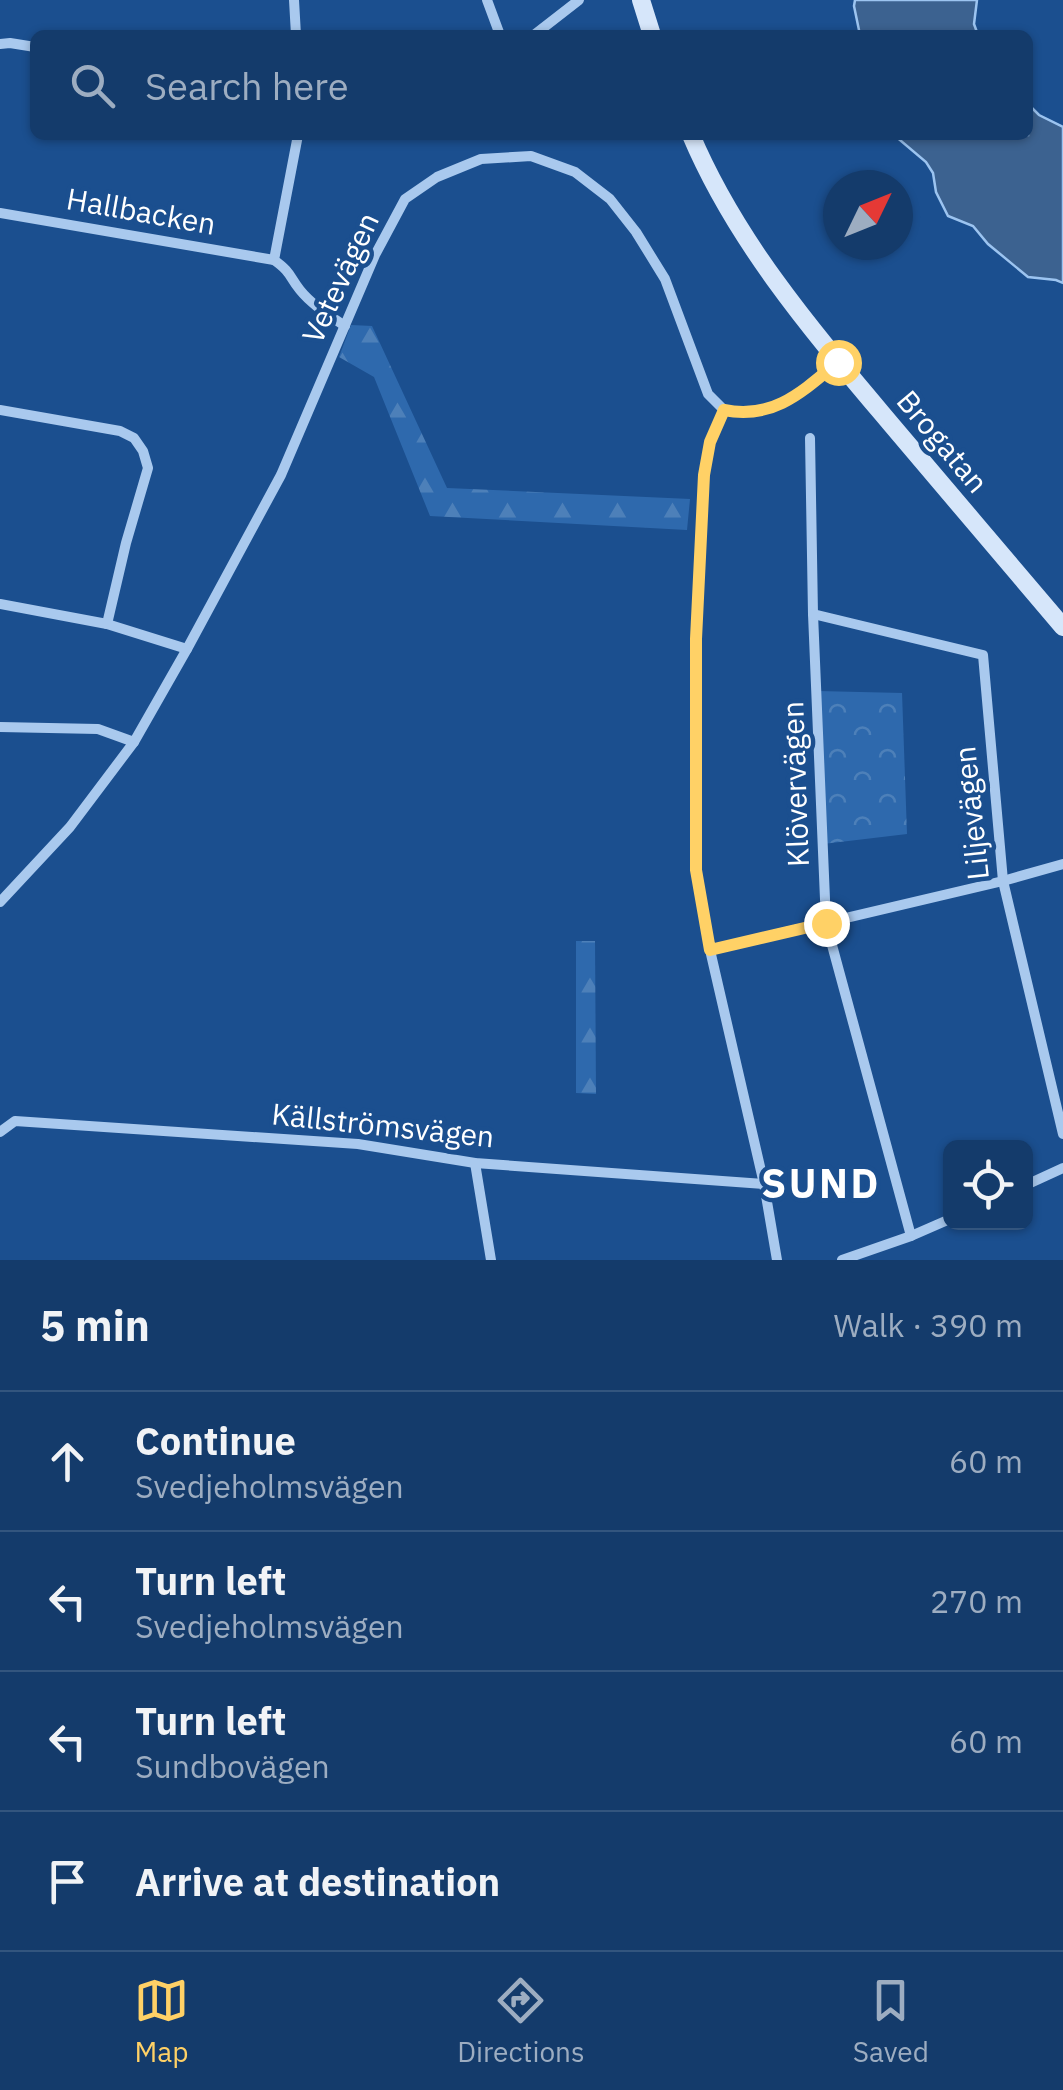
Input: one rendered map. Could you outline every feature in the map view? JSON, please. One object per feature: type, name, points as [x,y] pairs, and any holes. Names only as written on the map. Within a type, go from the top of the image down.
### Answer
[{"type":"main road","points":[[641,0],[650,30]]},
{"type":"main road","name":"Brogatan","points":[[693,140],[745,238],[838,362],[1063,627]]},
{"type":"street","points":[[294,0],[296,30]]},
{"type":"street","points":[[487,0],[498,30]]},
{"type":"street","points":[[540,30],[579,0]]},
{"type":"street","points":[[0,44],[30,46]]},
{"type":"street","points":[[297,140],[274,260],[288,270],[298,289],[316,306],[344,326]]},
{"type":"street","name":"Vetevägen","points":[[0,902],[70,827],[134,742],[281,476],[375,255],[406,199],[437,177],[481,159],[532,156],[576,172],[610,199],[665,280],[708,394],[724,410]]},
{"type":"street","name":"Hallbacken","points":[[0,214],[274,260]]},
{"type":"street","points":[[777,1260],[696,870],[696,639],[704,475],[710,442],[724,410],[744,414],[770,410],[838,362]]},
{"type":"street","points":[[0,410],[120,431],[134,438],[143,451],[148,468],[108,624]]},
{"type":"street","name":"Klövervägen","points":[[810,438],[826,923],[911,1236]]},
{"type":"street","points":[[0,604],[108,624],[187,649]]},
{"type":"street","name":"Liljevägen","points":[[814,614],[983,655],[1003,881],[1063,1134]]},
{"type":"street","points":[[0,728],[98,730],[134,742]]},
{"type":"street","points":[[710,950],[1063,864]]},
{"type":"street","name":"Källströmsvägen","points":[[0,1132],[15,1121],[358,1144],[475,1163],[764,1184]]},
{"type":"street","points":[[475,1163],[491,1260]]},
{"type":"street","points":[[1033,1182],[1063,1168]]},
{"type":"street","points":[[842,1260],[943,1222]]},
{"type":"green space","points":[[351,325],[372,326],[447,488],[690,499],[687,530],[430,516],[374,377],[339,357]]},
{"type":"green space","points":[[817,691],[902,693],[907,834],[823,844]]},
{"type":"green space","points":[[576,941],[595,941],[596,1094],[576,1093]]},
{"type":"shaded area","points":[[855,0],[977,0],[976,30],[859,30]]},
{"type":"shaded area","points":[[1033,109],[1063,127],[1063,283],[1028,277],[973,226],[948,216],[926,162],[900,140],[1033,140]]},
{"type":"district","name":"SUND","points":[[821,1184]]},
{"type":"route","points":[[826,923],[710,950],[696,870],[696,639],[704,475],[710,442],[724,410],[744,414],[770,410],[838,362]]}]
